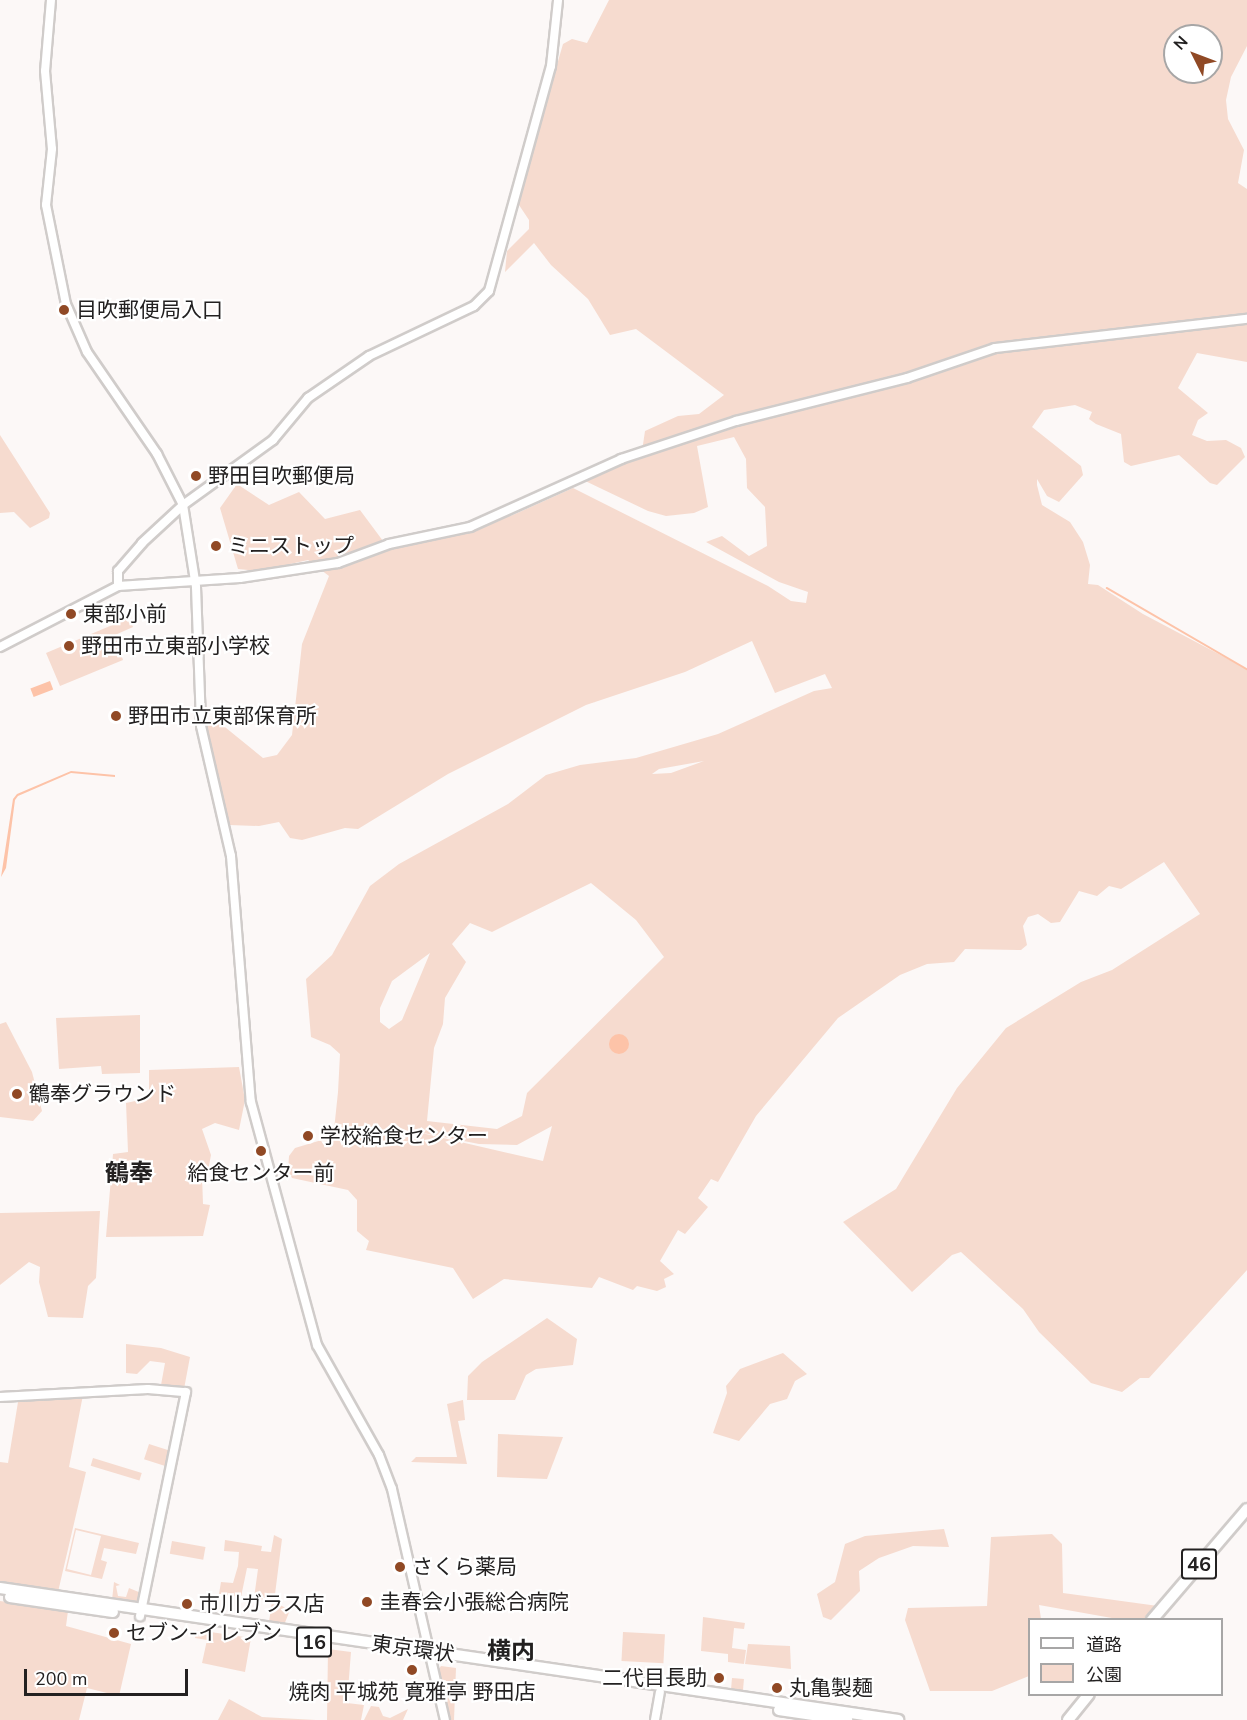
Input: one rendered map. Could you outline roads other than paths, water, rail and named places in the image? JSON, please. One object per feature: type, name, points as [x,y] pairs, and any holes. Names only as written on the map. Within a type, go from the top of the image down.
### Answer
[{"type":"main road","name":"46","points":[[1154,1618],[1247,1509]]},
{"type":"main road","name":"東京環状","points":[[1,1590],[140,1613],[898,1720]]},
{"type":"main road","name":"東京環状","points":[[427,1654],[847,1720]]},
{"type":"main road","points":[[1068,1720],[1088,1696]]},
{"type":"street","points":[[51,0],[45,71],[52,149],[46,205],[66,304],[81,342],[165,467],[183,505],[195,582],[200,714],[230,848],[251,1102],[318,1345],[379,1455],[392,1489],[427,1654],[446,1720]]},
{"type":"street","points":[[118,586],[117,575],[124,563],[183,505],[273,440],[301,405],[317,392],[369,356],[474,306],[489,291],[546,84],[558,0]]},
{"type":"street","points":[[0,647],[118,586],[195,582],[338,563],[383,545],[470,527],[621,459],[736,422],[907,378],[994,348],[1247,319]]},
{"type":"street","points":[[0,1397],[148,1389],[186,1392],[140,1613]]},
{"type":"street","points":[[656,1720],[660,1692]]},
{"type":"waterway","points":[[1107,588],[1247,669]]},
{"type":"place","name":"目吹郵便局入口","points":[[64,310]]},
{"type":"place","name":"野田目吹郵便局","points":[[196,476]]},
{"type":"place","name":"ミニストップ","points":[[216,546]]},
{"type":"place","name":"東部小前","points":[[71,614]]},
{"type":"place","name":"野田市立東部小学校","points":[[69,646]]},
{"type":"place","name":"野田市立東部保育所","points":[[116,716]]},
{"type":"place","name":"鶴奉グラウンド","points":[[17,1094]]},
{"type":"place","name":"学校給食センター","points":[[308,1136]]},
{"type":"place","name":"給食センター前","points":[[261,1151]]},
{"type":"place","name":"さくら薬局","points":[[400,1567]]},
{"type":"place","name":"圭春会小張総合病院","points":[[367,1602]]},
{"type":"place","name":"市川ガラス店","points":[[187,1604]]},
{"type":"place","name":"セブン-イレブン","points":[[114,1633]]},
{"type":"place","name":"焼肉 平城苑 寛雅亭 野田店","points":[[412,1670]]},
{"type":"place","name":"二代目長助","points":[[719,1678]]},
{"type":"place","name":"丸亀製麺","points":[[777,1688]]},
{"type":"district","name":"鶴奉","points":[[129,1174]]},
{"type":"district","name":"横内","points":[[511,1652]]}]
